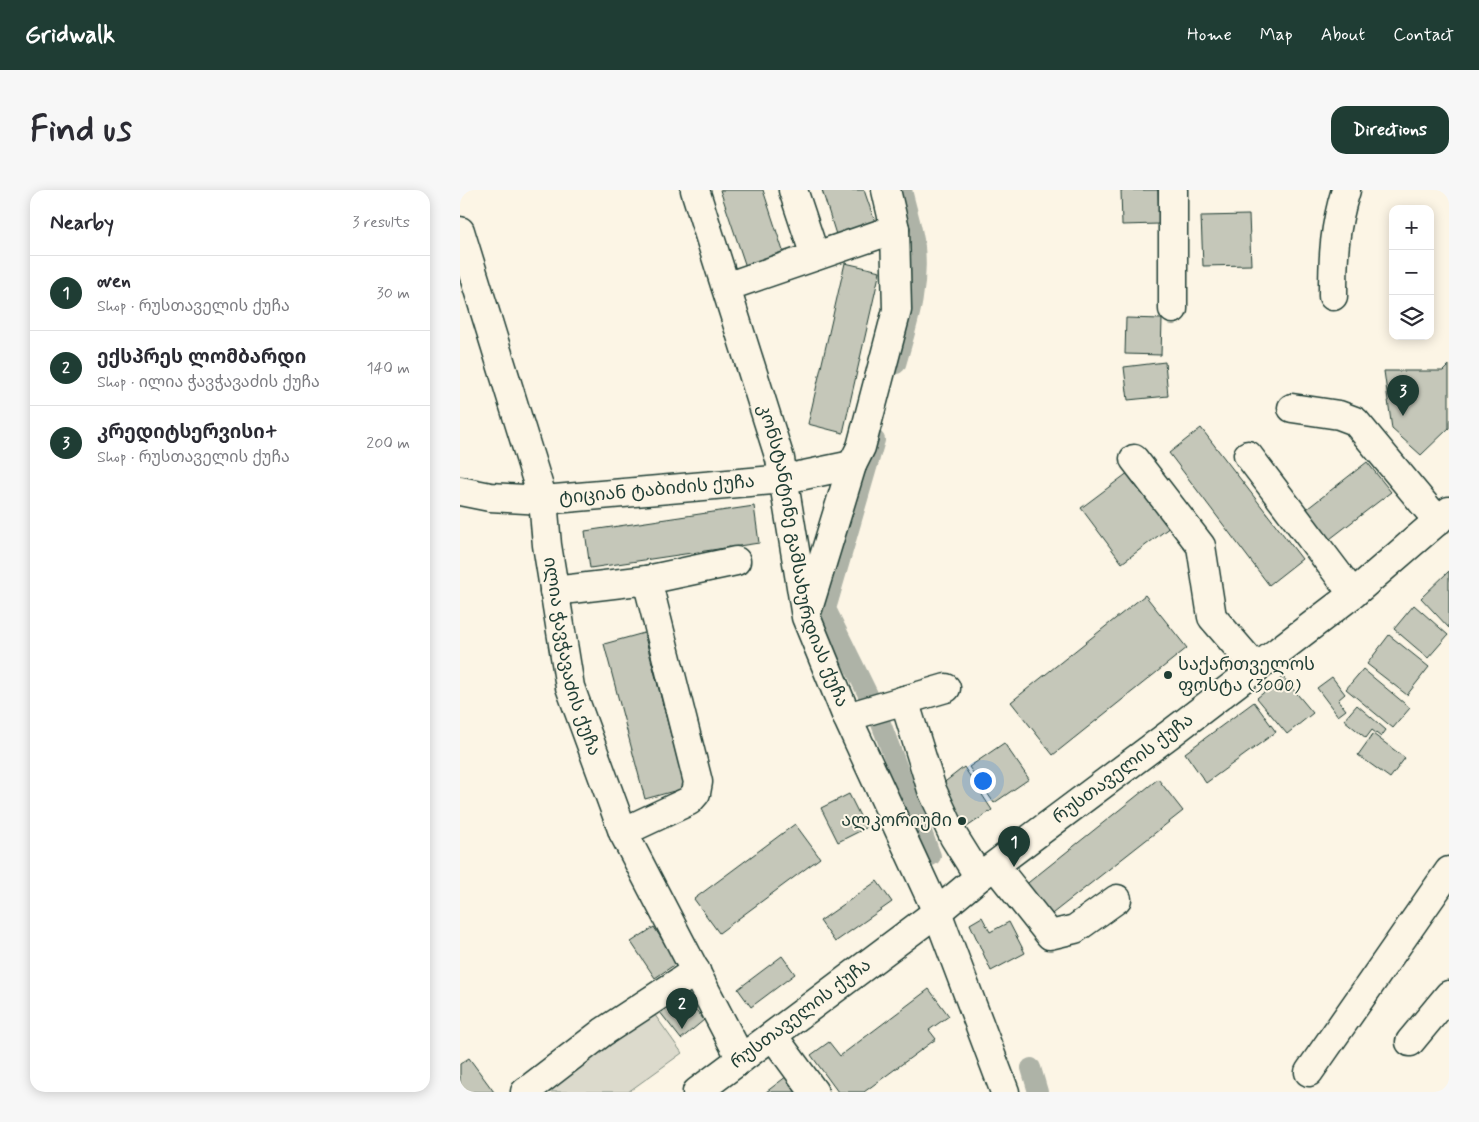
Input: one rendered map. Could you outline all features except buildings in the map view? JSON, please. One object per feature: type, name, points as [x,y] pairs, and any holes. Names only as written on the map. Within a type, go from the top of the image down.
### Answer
[{"type":"street","name":"კონსტანტინე გამსახურდიას ქუჩა","points":[[695,190],[780,459],[785,479],[806,617],[876,708],[937,912],[1005,1092]]},
{"type":"street","points":[[793,190],[815,256]]},
{"type":"street","points":[[806,617],[852,465],[861,447],[897,310],[895,229],[886,190]]},
{"type":"street","points":[[1173,190],[1173,309]]},
{"type":"street","points":[[1333,296],[1333,249],[1337,218],[1346,190]]},
{"type":"street","points":[[726,287],[895,229]]},
{"type":"street","name":"ილია ჭავჭავაძის ქუჩა","points":[[460,231],[542,500],[547,545],[570,687],[623,832],[742,1059]]},
{"type":"street","points":[[1292,408],[1339,415],[1355,421],[1443,516]]},
{"type":"street","points":[[1248,455],[1353,594]]},
{"type":"street","points":[[1134,459],[1200,546],[1212,617],[1256,668]]},
{"type":"street","name":"ტიციან ტაბიძის ქუჩა","points":[[460,491],[490,497],[542,500],[785,479],[852,465]]},
{"type":"street","name":"რუსთაველის ქუჩა","points":[[697,1092],[937,912],[987,871],[1353,594],[1443,516]]},
{"type":"street","points":[[554,591],[646,580],[736,561]]},
{"type":"street","points":[[623,832],[689,801],[696,793],[698,782],[646,580]]},
{"type":"street","points":[[946,688],[876,708],[932,790],[954,837],[1050,935],[1075,929],[1117,899]]},
{"type":"street","points":[[1309,1072],[1449,871]]},
{"type":"street","points":[[525,1092],[603,1032],[696,970]]},
{"type":"street","points":[[1410,1042],[1449,995]]},
{"type":"street","points":[[773,1036],[814,1092]]},
{"type":"shaded area","points":[[652,1011],[682,1053],[628,1092],[540,1092]]},
{"type":"waterway","points":[[896,364],[914,292],[916,263],[914,240],[902,190]]},
{"type":"waterway","points":[[875,440],[826,609],[877,713],[931,856]]},
{"type":"waterway","points":[[1031,1068],[1038,1092]]},
{"type":"place","name":"კრედიტსერვისი+","points":[[1403,416]]},
{"type":"place","name":"საქართველოს ფოსტა (3000)","points":[[1168,675]]},
{"type":"place","name":"ალკორიუმი","points":[[962,821]]},
{"type":"place","name":"oven","points":[[1014,867]]},
{"type":"place","name":"ექსპრეს ლომბარდი","points":[[682,1029]]}]
